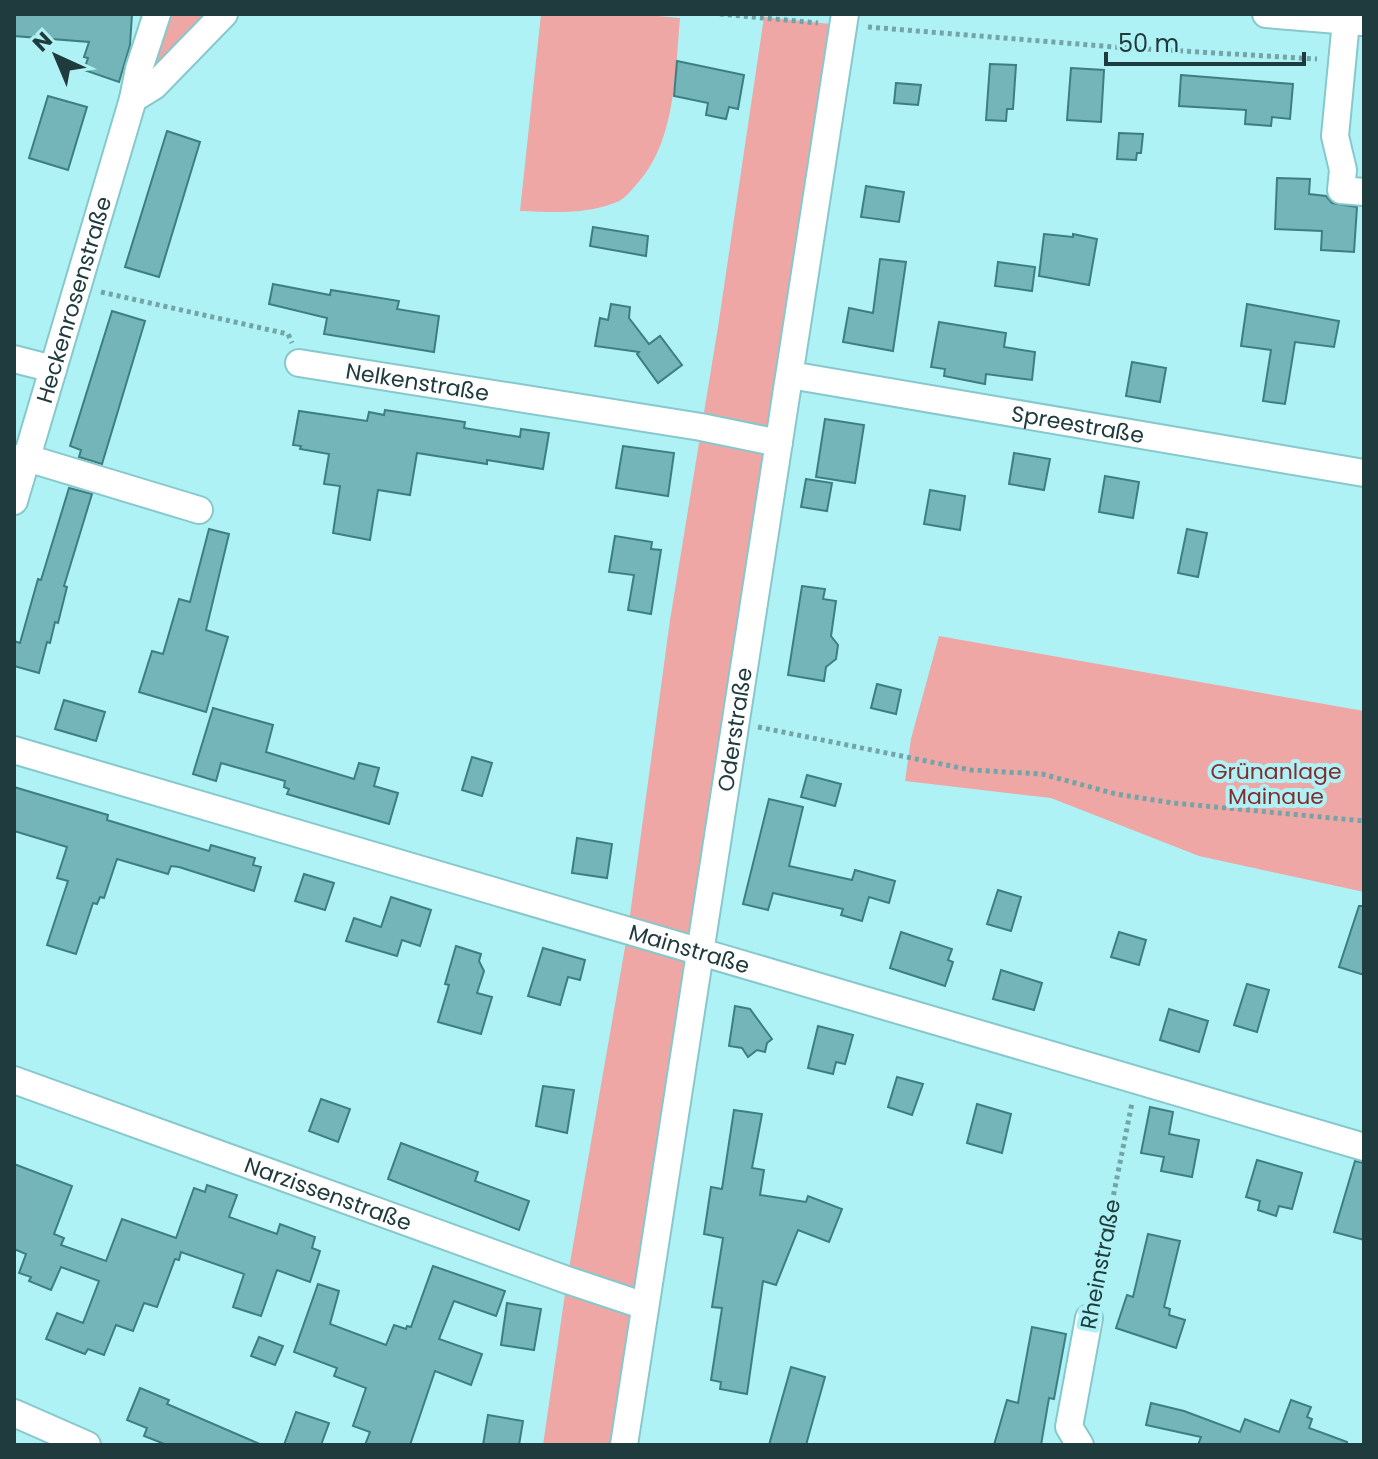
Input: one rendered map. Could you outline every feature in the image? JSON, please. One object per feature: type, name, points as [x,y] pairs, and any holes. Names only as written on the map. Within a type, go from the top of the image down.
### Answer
[{"type":"street","name":"Heckenrosenstraße","points":[[14,501],[21,458],[53,369],[157,14]]},
{"type":"street","points":[[133,99],[154,86],[224,14]]},
{"type":"street","points":[[1266,14],[1355,22],[1343,60],[1335,136],[1343,170],[1341,190],[1364,192]]},
{"type":"street","name":"Oderstraße","points":[[624,1445],[844,20]]},
{"type":"street","points":[[14,359],[53,369]]},
{"type":"street","name":"Nelkenstraße","points":[[299,363],[701,427],[779,443]]},
{"type":"street","name":"Spreestraße","points":[[790,375],[1364,473]]},
{"type":"street","points":[[21,458],[199,510]]},
{"type":"street","name":"Mainstraße","points":[[14,750],[1364,1147]]},
{"type":"street","name":"Narzissenstraße","points":[[14,1080],[645,1306]]},
{"type":"street","name":"Rheinstraße","points":[[1080,1445],[1069,1427],[1089,1318]]},
{"type":"street","points":[[14,1413],[87,1445]]},
{"type":"path","points":[[720,14],[844,20],[1115,47],[1343,60]]},
{"type":"path","points":[[77,287],[288,334],[299,363]]},
{"type":"path","points":[[736,723],[971,770],[1042,774],[1116,794],[1173,803],[1364,821]]},
{"type":"path","name":"Rheinstraße","points":[[1089,1318],[1136,1080]]},
{"type":"green space","points":[[168,14],[213,14],[149,77]]},
{"type":"green space","points":[[541,14],[635,14],[680,18],[671,107],[659,150],[629,193],[617,202],[581,211],[520,211]]},
{"type":"green space","points":[[764,17],[831,24],[767,453],[611,1445],[543,1445],[567,1280],[628,930],[670,620]]},
{"type":"green space","name":"Grünanlage Mainaue","points":[[939,636],[1364,711],[1364,892],[1199,856],[1051,798],[905,781],[911,739]]},
{"type":"building","points":[[14,14],[132,14],[130,45],[119,82],[84,70],[89,42],[14,36]]},
{"type":"building","points":[[677,61],[744,75],[738,109],[729,107],[726,119],[706,115],[708,103],[674,96]]},
{"type":"building","points":[[990,64],[1016,65],[1013,109],[1007,109],[1006,121],[986,120]]},
{"type":"building","points":[[1071,68],[1104,70],[1101,122],[1067,120]]},
{"type":"building","points":[[1181,75],[1293,84],[1290,119],[1272,117],[1271,126],[1245,124],[1246,110],[1179,106]]},
{"type":"building","points":[[896,83],[921,85],[918,105],[894,103]]},
{"type":"building","points":[[48,96],[87,107],[68,170],[29,158]]},
{"type":"building","points":[[167,131],[200,142],[159,277],[125,267]]},
{"type":"building","points":[[1119,133],[1143,134],[1141,153],[1137,153],[1136,160],[1117,159]]},
{"type":"building","points":[[1277,178],[1310,179],[1309,194],[1326,196],[1332,203],[1357,207],[1354,252],[1321,250],[1322,231],[1275,229]]},
{"type":"building","points":[[866,186],[904,192],[899,222],[861,217]]},
{"type":"building","points":[[593,227],[648,236],[646,256],[590,246]]},
{"type":"building","points":[[1044,234],[1073,237],[1073,234],[1097,239],[1089,285],[1039,276]]},
{"type":"building","points":[[880,259],[906,262],[893,351],[843,342],[849,308],[873,313]]},
{"type":"building","points":[[998,262],[1035,267],[1032,291],[995,286]]},
{"type":"building","points":[[273,284],[330,295],[331,290],[399,301],[397,309],[439,316],[434,352],[324,334],[327,318],[269,304]]},
{"type":"building","points":[[611,304],[630,307],[629,318],[649,344],[660,336],[682,365],[658,383],[637,354],[639,352],[595,346],[600,318],[608,320]]},
{"type":"building","points":[[1247,304],[1339,321],[1334,347],[1295,342],[1285,404],[1263,401],[1271,350],[1241,346]]},
{"type":"building","points":[[112,311],[145,321],[102,464],[79,457],[81,450],[70,446]]},
{"type":"building","points":[[939,322],[1006,333],[1004,347],[1035,352],[1032,380],[986,374],[985,384],[944,376],[945,369],[931,367]]},
{"type":"building","points":[[1132,362],[1166,368],[1160,402],[1126,396]]},
{"type":"building","points":[[385,410],[465,422],[464,428],[520,437],[521,429],[549,433],[543,469],[417,453],[410,495],[378,490],[370,540],[333,533],[340,486],[324,484],[329,454],[293,445],[299,411],[367,421],[369,412],[384,415]]},
{"type":"building","points":[[825,419],[864,425],[855,483],[816,477]]},
{"type":"building","points":[[623,446],[674,453],[668,496],[616,488]]},
{"type":"building","points":[[1014,453],[1050,459],[1044,490],[1009,484]]},
{"type":"building","points":[[1105,476],[1139,482],[1133,518],[1099,512]]},
{"type":"building","points":[[806,479],[832,483],[827,511],[801,507]]},
{"type":"building","points":[[69,488],[92,494],[64,586],[67,587],[58,623],[55,622],[50,643],[47,642],[39,673],[14,666],[14,641],[20,643]]},
{"type":"building","points":[[930,490],[965,496],[960,530],[924,524]]},
{"type":"building","points":[[209,529],[229,534],[206,630],[228,637],[206,712],[139,692],[152,651],[163,654],[179,599],[190,602]]},
{"type":"building","points":[[1187,529],[1207,533],[1198,577],[1178,573]]},
{"type":"building","points":[[615,536],[652,542],[651,549],[661,550],[651,614],[628,610],[634,575],[609,572]]},
{"type":"building","points":[[802,586],[825,589],[823,599],[836,601],[831,636],[838,645],[836,659],[826,667],[824,681],[788,675]]},
{"type":"building","points":[[877,684],[901,690],[896,714],[871,708]]},
{"type":"building","points":[[64,700],[105,712],[96,741],[55,729]]},
{"type":"building","points":[[213,708],[273,725],[266,752],[354,779],[359,763],[379,768],[374,786],[398,793],[389,824],[287,794],[289,789],[284,787],[285,781],[221,763],[216,781],[193,774]]},
{"type":"building","points":[[472,757],[492,763],[482,796],[462,790]]},
{"type":"building","points":[[807,775],[841,784],[835,806],[801,797]]},
{"type":"building","points":[[14,787],[108,815],[107,820],[209,851],[211,845],[255,858],[253,865],[261,867],[254,891],[179,867],[171,866],[168,874],[117,859],[104,898],[100,897],[97,904],[93,903],[76,954],[47,945],[68,881],[57,878],[67,847],[14,831]]},
{"type":"building","points":[[769,799],[803,807],[789,866],[852,880],[855,870],[895,881],[889,903],[869,897],[862,921],[841,915],[843,909],[773,893],[768,910],[743,904]]},
{"type":"building","points":[[577,838],[612,844],[607,878],[572,873]]},
{"type":"building","points":[[304,874],[334,883],[325,910],[295,901]]},
{"type":"building","points":[[998,890],[1021,897],[1011,931],[987,924]]},
{"type":"building","points":[[391,897],[431,910],[420,946],[402,940],[397,956],[346,941],[354,918],[381,927]]},
{"type":"building","points":[[1359,906],[1364,906],[1364,975],[1339,967]]},
{"type":"building","points":[[901,932],[952,949],[948,960],[953,962],[945,986],[890,968]]},
{"type":"building","points":[[1119,932],[1146,940],[1139,965],[1111,957]]},
{"type":"building","points":[[456,946],[481,954],[479,961],[484,971],[477,993],[492,997],[481,1034],[438,1022]]},
{"type":"building","points":[[543,948],[585,960],[580,980],[568,977],[560,1005],[528,996]]},
{"type":"building","points":[[1001,970],[1042,983],[1034,1010],[993,999]]},
{"type":"building","points":[[1247,984],[1269,990],[1257,1032],[1234,1025]]},
{"type":"building","points":[[735,1006],[750,1009],[772,1039],[767,1043],[765,1052],[757,1050],[748,1057],[742,1048],[729,1046]]},
{"type":"building","points":[[1169,1009],[1208,1021],[1199,1052],[1160,1040]]},
{"type":"building","points":[[818,1026],[853,1035],[845,1064],[836,1062],[833,1074],[808,1068]]},
{"type":"building","points":[[897,1077],[923,1084],[912,1115],[888,1107]]},
{"type":"building","points":[[543,1086],[574,1090],[567,1133],[536,1126]]},
{"type":"building","points":[[321,1099],[350,1109],[338,1142],[309,1131]]},
{"type":"building","points":[[977,1104],[1011,1114],[1002,1153],[967,1143]]},
{"type":"building","points":[[1150,1107],[1173,1112],[1169,1134],[1199,1140],[1192,1177],[1161,1171],[1164,1157],[1141,1153]]},
{"type":"building","points":[[734,1110],[762,1114],[752,1168],[764,1170],[760,1195],[806,1202],[808,1196],[842,1209],[829,1242],[798,1230],[776,1285],[763,1281],[747,1394],[720,1389],[721,1382],[711,1380],[722,1308],[712,1307],[723,1238],[704,1234],[711,1187],[722,1189]]},
{"type":"building","points":[[401,1143],[478,1172],[475,1181],[529,1201],[519,1230],[388,1179]]},
{"type":"building","points":[[1257,1160],[1302,1173],[1292,1209],[1279,1206],[1276,1216],[1258,1210],[1260,1201],[1246,1197]]},
{"type":"building","points":[[1355,1161],[1364,1163],[1364,1240],[1334,1232]]},
{"type":"building","points":[[14,1164],[72,1186],[54,1234],[64,1238],[61,1245],[106,1261],[122,1219],[176,1238],[194,1188],[205,1192],[207,1185],[237,1195],[229,1217],[277,1234],[280,1224],[315,1237],[312,1248],[320,1251],[310,1282],[277,1270],[261,1316],[233,1307],[244,1274],[181,1252],[179,1260],[175,1259],[157,1307],[144,1303],[133,1331],[116,1325],[104,1355],[88,1349],[85,1354],[46,1339],[57,1313],[83,1323],[99,1281],[61,1267],[51,1290],[19,1273],[26,1254],[14,1249]]},
{"type":"building","points":[[1148,1234],[1180,1241],[1164,1307],[1170,1309],[1169,1315],[1185,1320],[1176,1348],[1116,1328],[1127,1295],[1133,1297]]},
{"type":"building","points":[[433,1266],[505,1291],[496,1316],[454,1301],[439,1339],[482,1354],[471,1385],[435,1371],[410,1445],[365,1445],[370,1432],[353,1426],[366,1388],[334,1376],[337,1368],[294,1352],[318,1284],[339,1291],[330,1324],[386,1345],[394,1325],[406,1329],[407,1326],[411,1327]]},
{"type":"building","points":[[507,1303],[541,1309],[534,1350],[501,1345]]},
{"type":"building","points":[[1032,1327],[1066,1334],[1054,1399],[1049,1398],[1041,1445],[994,1445],[1007,1400],[1018,1403]]},
{"type":"building","points":[[259,1337],[283,1346],[275,1365],[251,1356]]},
{"type":"building","points":[[791,1367],[825,1377],[806,1445],[769,1445]]},
{"type":"building","points":[[140,1388],[169,1400],[167,1404],[262,1445],[167,1445],[144,1436],[147,1428],[127,1420]]},
{"type":"building","points":[[1291,1400],[1311,1407],[1307,1417],[1312,1419],[1309,1428],[1347,1442],[1347,1445],[1198,1445],[1201,1437],[1146,1425],[1151,1403],[1184,1411],[1240,1432],[1245,1419],[1279,1432]]},
{"type":"building","points":[[296,1412],[329,1423],[321,1445],[284,1445]]},
{"type":"building","points":[[488,1415],[523,1421],[519,1445],[483,1445]]}]
